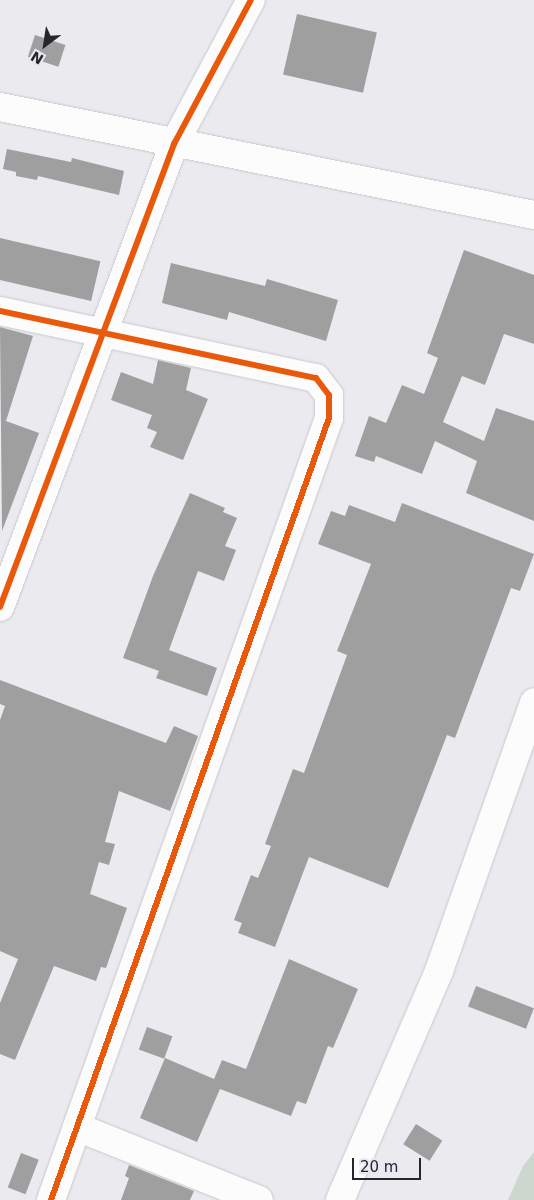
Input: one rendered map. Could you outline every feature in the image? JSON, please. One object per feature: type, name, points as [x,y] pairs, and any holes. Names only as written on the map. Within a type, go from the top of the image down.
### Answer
[{"type":"street","points":[[0,607],[174,144],[251,0]]},
{"type":"street","points":[[0,107],[174,144],[534,215]]},
{"type":"street","points":[[0,312],[103,331],[316,378],[329,395],[330,418],[51,1200]]},
{"type":"street","points":[[340,1200],[438,970],[534,702]]},
{"type":"street","points":[[77,1127],[259,1200]]},
{"type":"shaded area","points":[[534,1152],[534,1200],[508,1200],[523,1166]]},
{"type":"building","points":[[297,14],[377,32],[363,93],[283,74]]},
{"type":"building","points":[[35,35],[65,45],[58,67],[28,57]]},
{"type":"building","points":[[7,149],[71,162],[72,158],[124,171],[119,195],[38,176],[37,180],[16,176],[16,172],[3,169]]},
{"type":"building","points":[[0,238],[100,261],[91,301],[0,280]]},
{"type":"building","points":[[464,250],[534,275],[534,344],[504,334],[485,385],[462,376],[443,422],[484,441],[496,408],[534,421],[534,521],[466,493],[477,461],[435,441],[422,474],[376,456],[374,462],[355,456],[369,416],[386,423],[402,385],[424,394],[438,358],[427,353]]},
{"type":"building","points":[[171,263],[265,286],[267,279],[338,300],[326,341],[229,312],[227,320],[162,303]]},
{"type":"building","points":[[0,327],[33,336],[6,421],[39,433],[2,531]]},
{"type":"building","points":[[158,360],[191,368],[186,390],[208,399],[183,460],[150,447],[157,432],[147,428],[152,415],[111,400],[121,372],[153,384]]},
{"type":"building","points":[[190,493],[225,508],[223,512],[237,518],[225,546],[236,550],[224,581],[198,571],[169,650],[217,668],[207,696],[156,678],[159,671],[123,658],[153,576]]},
{"type":"building","points":[[402,503],[534,554],[520,591],[511,588],[455,738],[447,735],[388,888],[309,857],[275,947],[238,933],[242,923],[234,920],[251,875],[258,878],[271,846],[265,844],[293,769],[304,773],[347,655],[337,651],[371,564],[318,544],[331,511],[345,516],[349,505],[395,522]]},
{"type":"building","points":[[0,680],[166,743],[174,726],[198,736],[170,811],[119,791],[105,842],[115,844],[109,865],[99,862],[90,894],[127,908],[106,968],[101,967],[96,981],[54,966],[15,1060],[0,1054],[0,1003],[18,959],[0,951],[0,720],[5,706],[0,704]]},
{"type":"building","points":[[289,959],[358,989],[333,1048],[328,1046],[306,1104],[297,1101],[291,1116],[220,1089],[197,1142],[140,1118],[165,1058],[214,1079],[222,1060],[246,1069]]},
{"type":"building","points":[[476,986],[534,1008],[526,1029],[468,1007]]},
{"type":"building","points":[[147,1027],[172,1036],[164,1059],[139,1050]]},
{"type":"building","points":[[416,1124],[442,1140],[430,1161],[403,1144]]},
{"type":"building","points":[[21,1153],[39,1160],[25,1194],[8,1188]]},
{"type":"building","points":[[129,1165],[194,1191],[190,1200],[121,1200],[129,1178],[125,1176]]},
{"type":"cycle path","points":[[0,607],[174,144],[251,0]]},
{"type":"cycle path","points":[[0,311],[316,378],[329,395],[329,418],[51,1200]]}]
